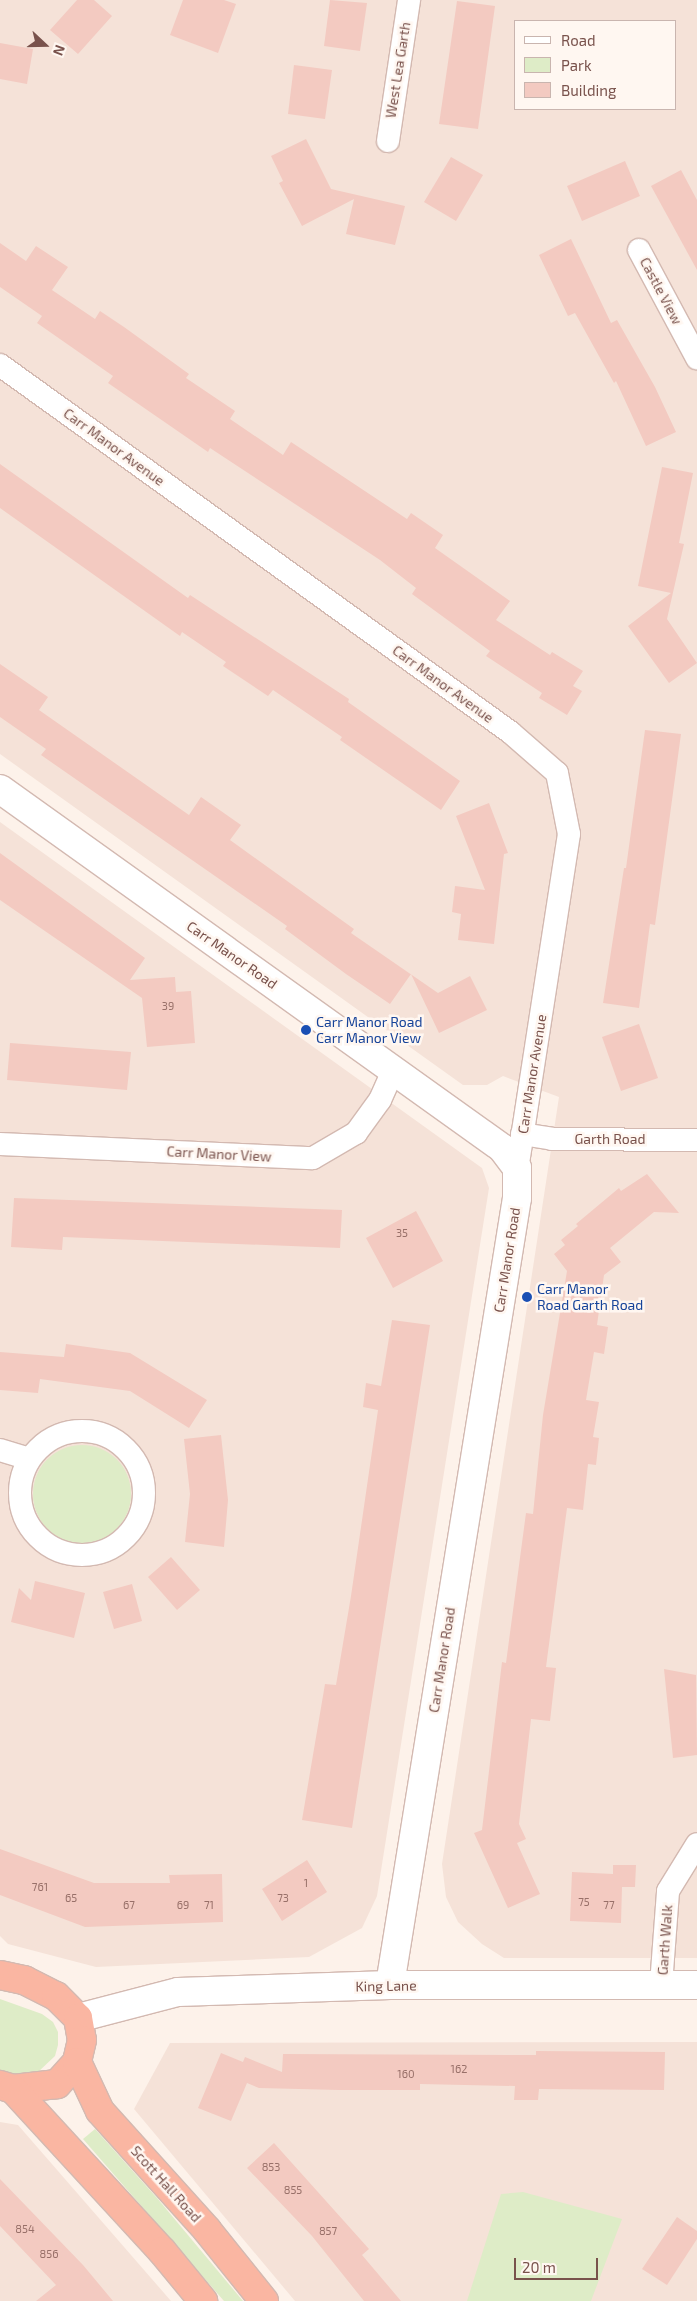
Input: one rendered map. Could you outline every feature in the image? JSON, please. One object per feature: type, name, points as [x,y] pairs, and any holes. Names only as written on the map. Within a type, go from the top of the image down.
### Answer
[{"type":"highway","points":[[0,1975],[24,1980],[56,1996],[78,2018],[82,2040],[77,2062],[57,2084],[6,2087]]},
{"type":"highway","name":"Scott Hall Road","points":[[77,2062],[100,2111],[207,2230],[264,2301]]},
{"type":"highway","points":[[6,2087],[162,2251],[202,2301]]},
{"type":"street","name":"West Lea Garth","points":[[388,141],[409,0]]},
{"type":"street","name":"Castle View","points":[[639,250],[697,358]]},
{"type":"street","name":"Carr Manor Avenue","points":[[0,365],[510,732],[557,772],[569,834],[517,1168]]},
{"type":"street","name":"Carr Manor Road","points":[[0,789],[502,1148],[517,1168],[516,1208],[390,1985]]},
{"type":"street","name":"Carr Manor View","points":[[0,1144],[312,1158],[356,1133],[380,1100],[394,1069]]},
{"type":"street","name":"Garth Road","points":[[522,1134],[552,1139],[697,1140]]},
{"type":"street","points":[[72,1431],[104,1434],[127,1449],[142,1474],[143,1508],[124,1540],[99,1554],[64,1554],[38,1538],[22,1513],[19,1491],[29,1459],[46,1441],[72,1431]]},
{"type":"street","points":[[0,1450],[29,1459]]},
{"type":"street","name":"Garth Walk","points":[[662,1985],[668,1891],[697,1844]]},
{"type":"street","name":"King Lane","points":[[78,2018],[178,1992],[390,1985],[697,1985]]},
{"type":"shaded area","points":[[0,0],[697,0],[697,1958],[504,1958],[482,1944],[458,1922],[446,1897],[442,1864],[559,1097],[503,1076],[487,1085],[463,1085],[0,754]]},
{"type":"shaded area","points":[[0,822],[482,1168],[489,1188],[377,1896],[362,1928],[309,1957],[96,1967],[8,1944],[0,1936]]},
{"type":"shaded area","points":[[697,2042],[697,2301],[295,2301],[134,2109],[170,2043]]},
{"type":"shaded area","points":[[0,2122],[18,2125],[171,2301],[0,2301]]},
{"type":"green space","points":[[82,1445],[101,1448],[117,1459],[128,1475],[131,1494],[128,1513],[117,1529],[101,1540],[82,1543],[63,1540],[47,1529],[36,1513],[33,1494],[36,1475],[47,1459],[63,1448]]},
{"type":"green space","points":[[0,1999],[42,2014],[53,2022],[58,2032],[58,2045],[55,2056],[37,2073],[24,2077],[0,2073]]},
{"type":"green space","points":[[95,2129],[157,2198],[243,2301],[224,2301],[83,2139]]},
{"type":"green space","points":[[523,2192],[622,2219],[591,2301],[467,2301],[501,2194]]},
{"type":"building","points":[[77,0],[94,0],[112,16],[78,54],[50,30]]},
{"type":"building","points":[[183,0],[224,0],[236,4],[218,53],[170,35]]},
{"type":"building","points":[[330,0],[367,3],[360,51],[324,46]]},
{"type":"building","points":[[457,1],[495,6],[478,129],[439,124]]},
{"type":"building","points":[[0,43],[33,49],[27,84],[0,79]]},
{"type":"building","points":[[294,65],[332,70],[325,119],[288,114]]},
{"type":"building","points":[[306,139],[331,189],[405,206],[395,245],[346,234],[354,199],[302,226],[279,183],[283,181],[271,156]]},
{"type":"building","points":[[451,157],[483,175],[456,221],[424,202]]},
{"type":"building","points":[[625,161],[640,196],[582,221],[567,186]]},
{"type":"building","points":[[681,170],[697,200],[697,270],[651,186]]},
{"type":"building","points":[[571,239],[611,323],[617,320],[655,387],[676,432],[646,446],[616,381],[614,383],[575,313],[568,316],[539,255]]},
{"type":"building","points":[[0,243],[26,261],[36,246],[68,267],[52,290],[95,319],[100,311],[124,327],[189,374],[186,378],[235,411],[230,419],[283,455],[291,442],[407,519],[411,513],[443,535],[435,548],[510,601],[496,620],[550,655],[552,652],[583,671],[573,686],[582,691],[567,715],[539,698],[542,693],[486,656],[490,651],[412,594],[416,588],[380,560],[210,448],[208,452],[108,383],[113,376],[37,323],[42,316],[0,287]]},
{"type":"building","points":[[0,464],[188,598],[190,595],[349,699],[348,702],[460,781],[441,810],[340,740],[342,737],[273,690],[268,696],[223,666],[226,662],[182,632],[180,636],[0,508]]},
{"type":"building","points":[[662,467],[693,473],[679,543],[684,544],[667,619],[697,663],[669,683],[628,626],[671,593],[638,586]]},
{"type":"building","points":[[0,664],[48,697],[39,710],[189,815],[201,797],[241,825],[230,840],[354,929],[351,933],[411,974],[390,1004],[285,929],[287,926],[41,755],[46,749],[0,717]]},
{"type":"building","points":[[645,730],[681,734],[655,925],[650,924],[639,1008],[603,1003],[624,868],[626,868]]},
{"type":"building","points":[[489,803],[508,853],[504,854],[494,944],[458,940],[461,914],[452,912],[455,886],[485,890],[456,816]]},
{"type":"building","points":[[0,853],[145,958],[130,980],[175,977],[176,992],[191,991],[195,1043],[147,1047],[142,998],[0,900]]},
{"type":"building","points":[[411,975],[438,993],[470,976],[487,1010],[439,1033]]},
{"type":"building","points":[[639,1024],[658,1078],[621,1091],[602,1037]]},
{"type":"building","points":[[10,1043],[131,1052],[127,1090],[7,1080]]},
{"type":"building","points":[[647,1174],[679,1213],[654,1212],[610,1248],[621,1262],[604,1275],[597,1325],[608,1327],[604,1354],[594,1352],[586,1400],[599,1402],[593,1437],[599,1438],[596,1465],[588,1464],[583,1510],[567,1508],[546,1667],[556,1668],[550,1721],[531,1719],[519,1824],[526,1839],[517,1843],[540,1894],[508,1908],[474,1833],[482,1830],[502,1662],[506,1663],[526,1513],[533,1514],[543,1415],[567,1271],[554,1254],[565,1245],[561,1240],[578,1226],[576,1224],[619,1188],[621,1191]]},
{"type":"building","points":[[14,1198],[342,1210],[340,1248],[63,1237],[62,1250],[11,1247]]},
{"type":"building","points":[[416,1211],[443,1261],[393,1288],[366,1238]]},
{"type":"building","points":[[392,1320],[430,1325],[352,1828],[302,1820],[325,1684],[336,1685],[351,1596],[378,1410],[363,1407],[366,1383],[381,1386]]},
{"type":"building","points":[[66,1344],[130,1353],[207,1400],[189,1428],[130,1391],[40,1379],[38,1393],[0,1390],[0,1352],[64,1357]]},
{"type":"building","points":[[221,1435],[228,1500],[224,1547],[185,1542],[190,1494],[184,1439]]},
{"type":"building","points":[[171,1557],[200,1590],[177,1610],[148,1577]]},
{"type":"building","points":[[35,1581],[85,1593],[74,1638],[11,1622],[19,1588],[31,1600]]},
{"type":"building","points":[[132,1584],[142,1621],[114,1629],[103,1592]]},
{"type":"building","points":[[664,1669],[696,1675],[697,1755],[673,1758]]},
{"type":"building","points":[[0,1849],[94,1883],[170,1883],[169,1875],[222,1874],[223,1922],[85,1927],[0,1895]]},
{"type":"building","points":[[307,1860],[327,1892],[282,1921],[262,1889]]},
{"type":"building","points":[[613,1865],[636,1865],[635,1887],[622,1887],[621,1923],[570,1921],[572,1872],[613,1874]]},
{"type":"building","points":[[536,2051],[665,2052],[664,2090],[539,2089],[538,2100],[514,2100],[515,2086],[420,2084],[420,2090],[339,2090],[259,2088],[247,2083],[231,2121],[198,2108],[221,2053],[243,2062],[245,2057],[282,2072],[283,2054],[536,2055]]},
{"type":"building","points":[[274,2143],[369,2249],[362,2255],[401,2301],[364,2301],[312,2236],[247,2168]]},
{"type":"building","points":[[0,2179],[83,2265],[113,2301],[36,2301],[56,2285],[0,2226]]},
{"type":"building","points":[[677,2217],[697,2231],[697,2239],[667,2285],[642,2269]]},
{"type":"place","name":"Carr Manor Road Carr Manor View","points":[[306,1030]]},
{"type":"place","name":"Carr Manor Road Garth Road","points":[[527,1297]]}]
